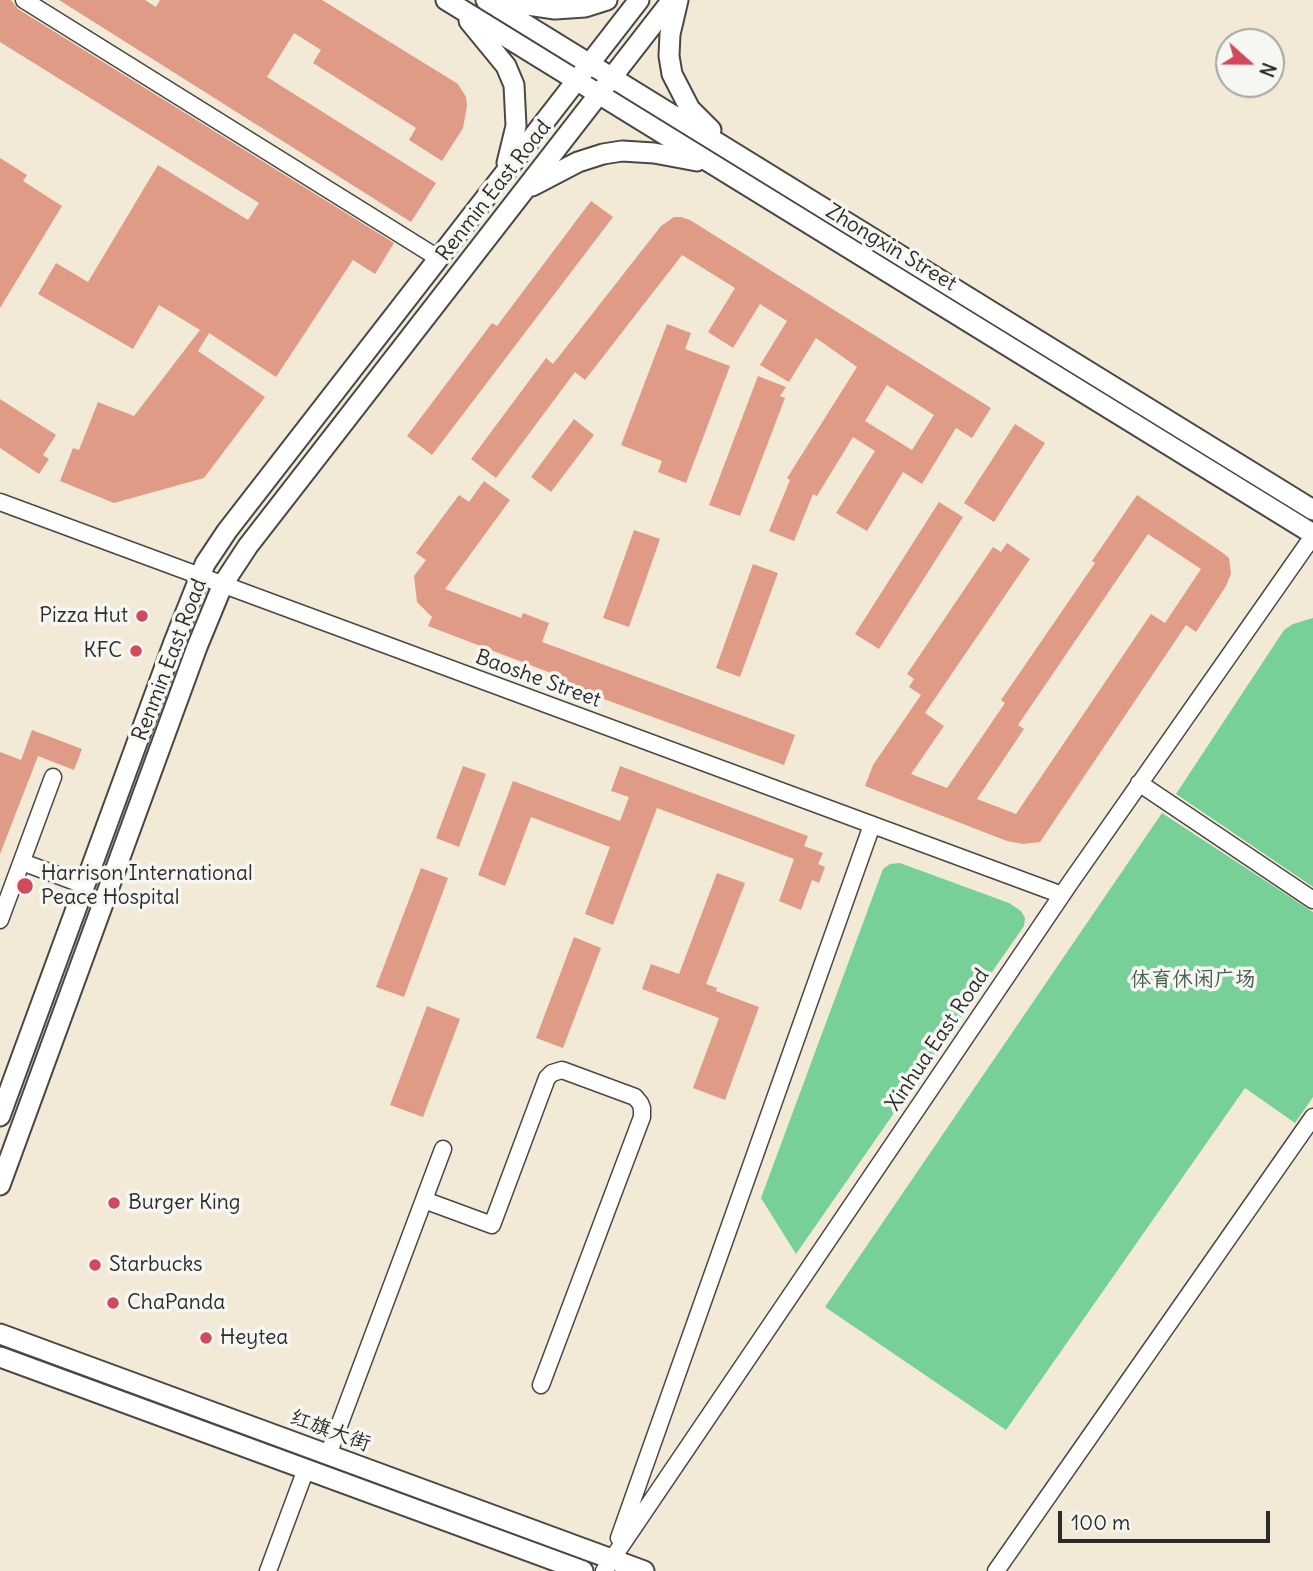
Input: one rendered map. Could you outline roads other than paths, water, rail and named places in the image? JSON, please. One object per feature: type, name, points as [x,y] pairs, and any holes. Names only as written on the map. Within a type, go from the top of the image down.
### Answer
[{"type":"main road","name":"Zhongxin Street","points":[[486,0],[734,178],[1313,535]]},
{"type":"main road","points":[[493,0],[555,9],[586,7],[607,0]]},
{"type":"main road","name":"Renmin East Road","points":[[0,1116],[6,1083],[200,576],[227,531],[639,0]]},
{"type":"main road","name":"Renmin East Road","points":[[0,1185],[197,647],[223,584],[248,546],[672,0]]},
{"type":"main road","points":[[678,0],[670,34],[669,56],[677,85],[690,109],[713,132],[755,166]]},
{"type":"main road","name":"Zhongxin Street","points":[[450,2],[583,72]]},
{"type":"main road","points":[[450,2],[494,49],[506,66],[514,85],[516,126],[504,174]]},
{"type":"main road","name":"Zhongxin Street","points":[[605,86],[755,166],[1313,510]]},
{"type":"main road","points":[[522,192],[578,162],[622,151],[684,158],[734,178]]},
{"type":"main road","name":"红旗大街","points":[[0,1334],[328,1455],[608,1565],[643,1571]]},
{"type":"main road","name":"红旗大街","points":[[0,1357],[583,1571]]},
{"type":"street","points":[[24,0],[438,258]]},
{"type":"street","name":"Baoshe Street","points":[[0,502],[1062,895]]},
{"type":"street","name":"Xinhua East Road","points":[[608,1565],[1062,895],[1313,535]]},
{"type":"street","points":[[0,920],[53,777]]},
{"type":"street","points":[[1139,783],[1313,900]]},
{"type":"street","points":[[608,1565],[872,825]]},
{"type":"street","points":[[22,862],[84,885]]},
{"type":"street","points":[[424,1200],[492,1225],[547,1078],[557,1070],[635,1097],[640,1102],[642,1117],[541,1385]]},
{"type":"street","points":[[996,1571],[1313,1117]]},
{"type":"street","points":[[328,1455],[443,1149]]},
{"type":"street","points":[[268,1571],[306,1469]]},
{"type":"place","name":"Pizza Hut","points":[[142,616]]},
{"type":"place","name":"KFC","points":[[136,651]]},
{"type":"place","name":"Harrison International Peace Hospital","points":[[25,886]]},
{"type":"place","name":"Burger King","points":[[114,1203]]},
{"type":"place","name":"Starbucks","points":[[95,1265]]},
{"type":"place","name":"ChaPanda","points":[[113,1303]]},
{"type":"place","name":"Heytea","points":[[206,1338]]},
{"type":"park label","name":"体育休闲广场","points":[[1193,980]]}]
